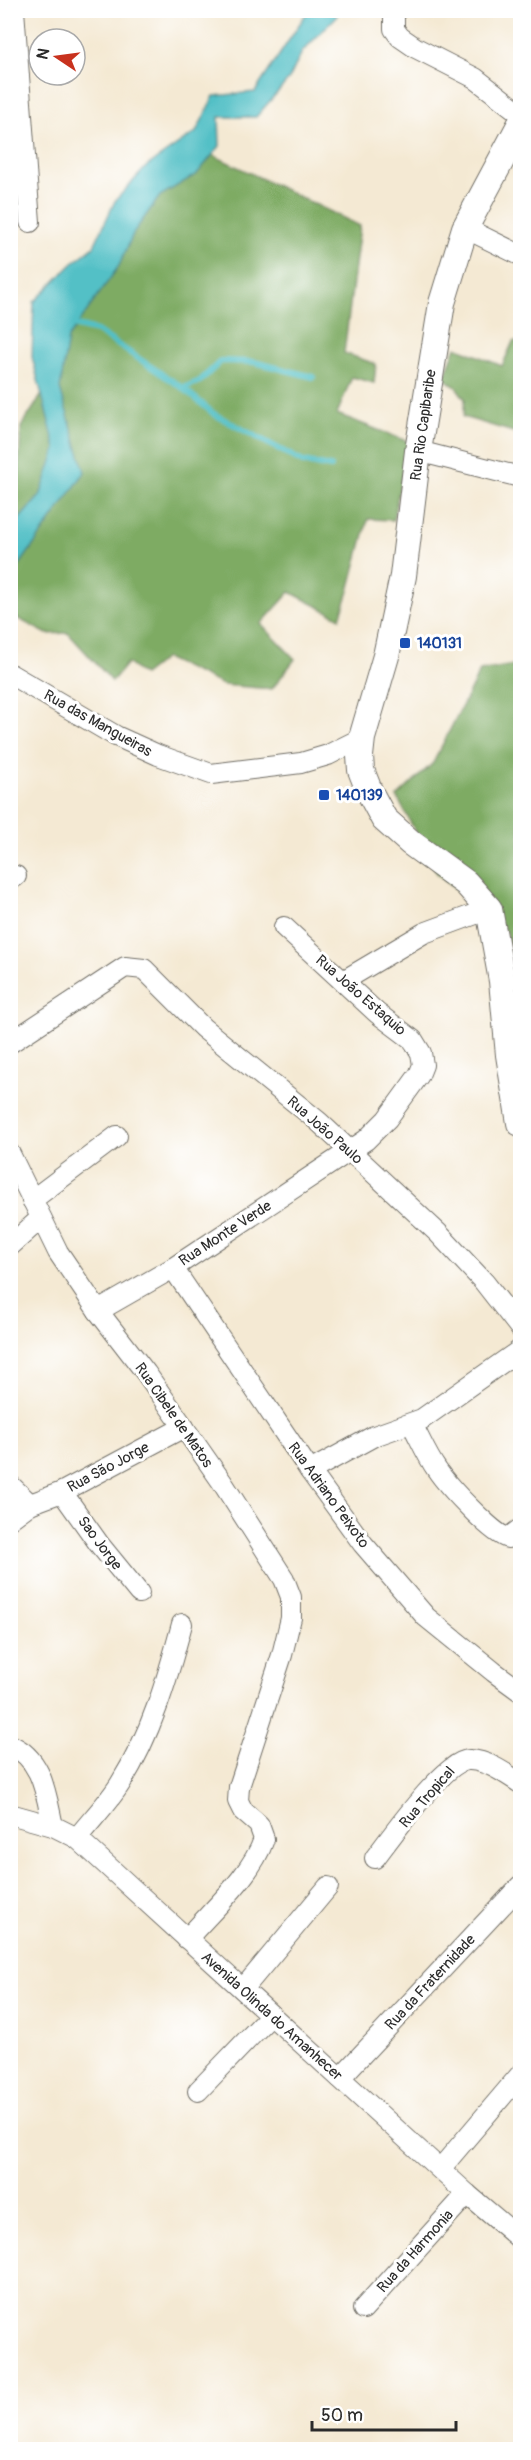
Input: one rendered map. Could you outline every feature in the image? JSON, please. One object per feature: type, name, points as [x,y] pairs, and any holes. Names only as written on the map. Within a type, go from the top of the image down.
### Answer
[{"type":"street","points":[[14,10],[30,222]]},
{"type":"street","points":[[394,10],[394,29],[400,37],[416,48],[475,78],[520,114]]},
{"type":"street","name":"Rua Rio Capibaribe","points":[[489,909],[466,883],[411,843],[384,819],[361,770],[362,738],[396,616],[418,451],[442,303],[465,228],[520,125]]},
{"type":"street","points":[[465,228],[520,255]]},
{"type":"street","points":[[418,451],[520,477]]},
{"type":"street","name":"Rua das Mangueiras","points":[[10,674],[117,736],[158,755],[211,774],[301,763],[328,755],[362,738]]},
{"type":"street","points":[[343,981],[424,933],[489,909],[502,981],[509,1055],[520,1123]]},
{"type":"street","name":"Rua João Estaquio","points":[[284,927],[377,1013],[413,1040],[421,1053],[423,1065],[419,1075],[387,1119],[366,1140],[349,1151]]},
{"type":"street","name":"Rua João Paulo","points":[[10,1043],[124,967],[144,969],[203,1028],[319,1122],[438,1233],[484,1282],[520,1328]]},
{"type":"street","points":[[10,1246],[37,1209],[117,1136]]},
{"type":"street","name":"Rua Monte Verde","points":[[98,1311],[173,1268],[349,1151]]},
{"type":"street","name":"Rua Cibele de Matos","points":[[10,1154],[58,1252],[98,1311],[146,1373],[257,1534],[284,1579],[291,1598],[291,1618],[282,1655],[239,1786],[238,1801],[243,1811],[258,1825],[264,1839],[259,1852],[245,1872],[187,1939]]},
{"type":"street","name":"Rua Adriano Peixoto","points":[[173,1268],[310,1471],[363,1544],[426,1617],[520,1691]]},
{"type":"street","points":[[310,1471],[374,1436],[412,1424],[520,1350]]},
{"type":"street","points":[[412,1424],[437,1470],[488,1526],[500,1536],[508,1538],[520,1529]]},
{"type":"street","name":"Rua São Jorge","points":[[10,1519],[30,1504],[62,1492],[184,1427]]},
{"type":"street","points":[[10,1485],[30,1504]]},
{"type":"street","name":"Sao Jorge","points":[[62,1492],[99,1544],[139,1593]]},
{"type":"street","points":[[77,1838],[119,1785],[140,1749],[166,1686],[182,1624]]},
{"type":"street","points":[[10,1745],[22,1750],[37,1766],[54,1826]]},
{"type":"street","name":"Rua Tropical","points":[[375,1857],[440,1778],[458,1762],[469,1759],[481,1762],[498,1769],[520,1783]]},
{"type":"street","name":"Avenida Olinda do Amanhecer","points":[[10,1815],[54,1826],[77,1838],[467,2194],[520,2239]]},
{"type":"street","name":"Rua da Fraternidade","points":[[340,2078],[520,1886]]},
{"type":"street","points":[[243,1989],[328,1887]]},
{"type":"street","points":[[198,2091],[271,2015]]},
{"type":"street","points":[[441,2168],[520,2075]]},
{"type":"street","name":"Rua da Harmonia","points":[[363,2309],[467,2194]]},
{"type":"green space","points":[[186,142],[360,226],[344,353],[376,364],[374,383],[352,377],[337,414],[409,442],[393,520],[368,519],[340,618],[290,592],[261,624],[295,659],[272,689],[223,685],[165,658],[143,675],[127,663],[112,681],[68,633],[47,634],[11,615],[10,483],[18,482],[21,427],[61,365],[55,339]]},
{"type":"green space","points":[[520,340],[520,434],[463,417],[465,399],[457,388],[444,378],[456,347],[502,366],[513,342]]},
{"type":"green space","points":[[520,664],[520,1000],[506,931],[437,873],[397,797],[433,763],[480,671]]},
{"type":"water","points":[[308,11],[339,11],[302,52],[289,79],[256,117],[219,117],[220,146],[197,174],[160,196],[134,232],[119,266],[68,338],[60,389],[85,472],[14,573],[11,573],[11,528],[40,496],[56,449],[32,357],[34,302],[72,264],[94,246],[115,201],[147,166],[196,132],[214,96],[255,92]]},
{"type":"waterway","points":[[69,324],[97,331],[183,388],[214,414],[303,462],[331,467]]},
{"type":"waterway","points":[[183,388],[200,381],[221,361],[254,362],[313,377]]},
{"type":"place","name":"140131","points":[[405,643]]},
{"type":"place","name":"140139","points":[[324,795]]}]
